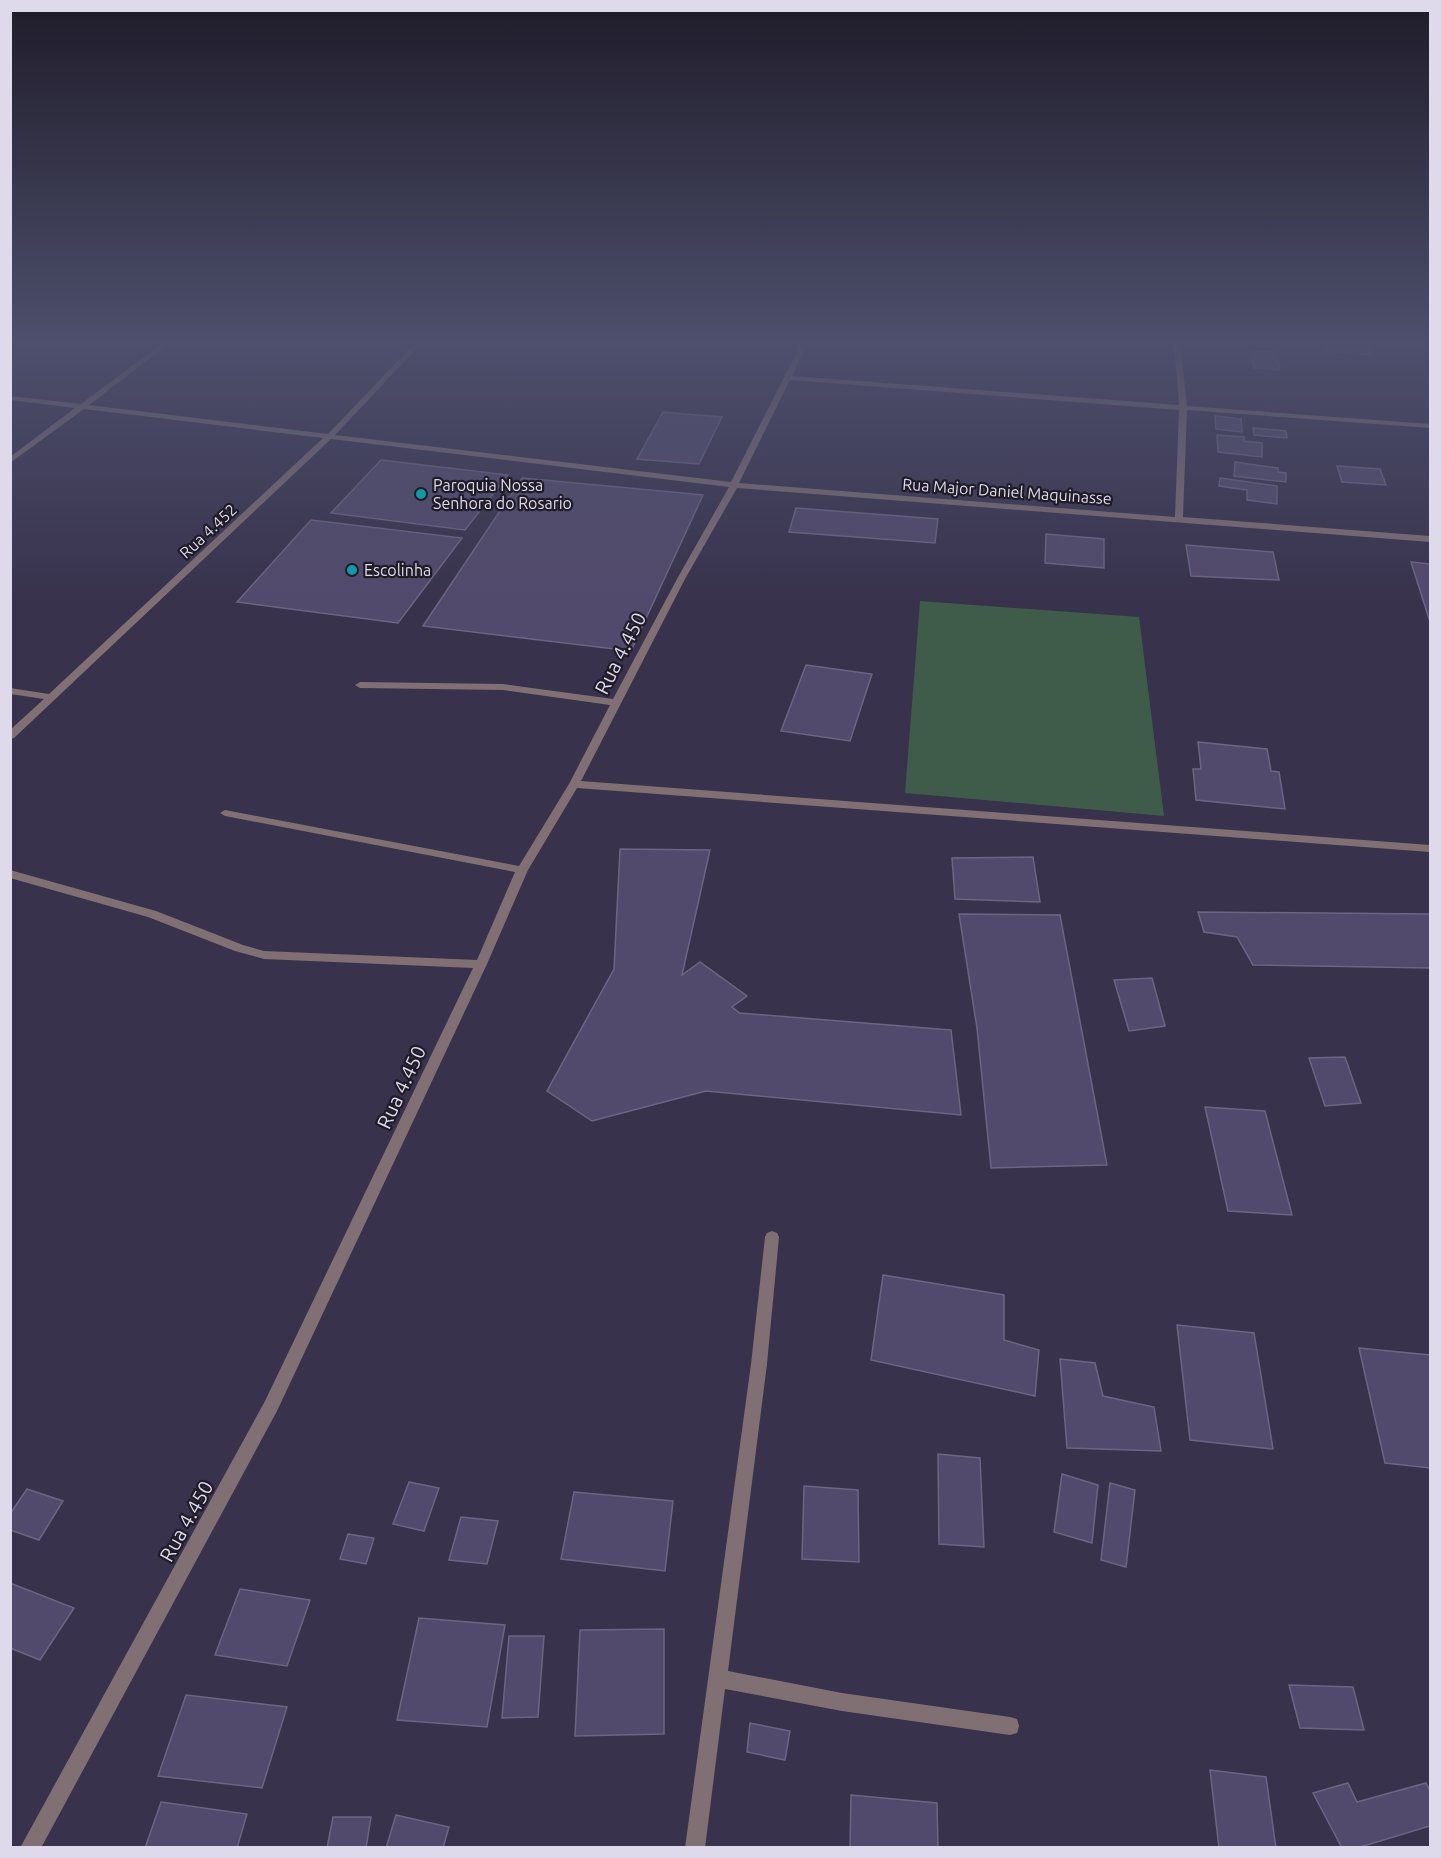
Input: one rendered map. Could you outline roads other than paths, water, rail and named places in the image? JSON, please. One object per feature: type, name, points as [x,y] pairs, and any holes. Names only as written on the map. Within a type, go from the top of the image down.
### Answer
[{"type":"street","points":[[10,461],[52,429]]},
{"type":"street","name":"Rua Major Daniel Maquinasse","points":[[272,429],[734,485],[1431,539]]},
{"type":"street","name":"Rua 4.452","points":[[10,736],[337,429]]},
{"type":"street","name":"Rua 4.450","points":[[30,1848],[272,1406],[481,964],[522,870],[574,784],[681,579],[734,485],[761,429]]},
{"type":"street","points":[[1179,519],[1182,429]]},
{"type":"street","points":[[360,685],[503,687],[616,703]]},
{"type":"street","points":[[10,691],[50,697]]},
{"type":"street","points":[[574,784],[1431,849]]},
{"type":"street","points":[[225,813],[522,870]]},
{"type":"street","points":[[10,874],[152,914],[239,948],[264,955],[481,964]]},
{"type":"street","points":[[695,1848],[759,1364],[772,1237]]},
{"type":"street","points":[[718,1678],[842,1702],[1010,1726]]},
{"type":"place","name":"Paroquia Nossa Senhora do Rosario","points":[[421,494]]},
{"type":"place","name":"Escolinha","points":[[352,570]]}]
